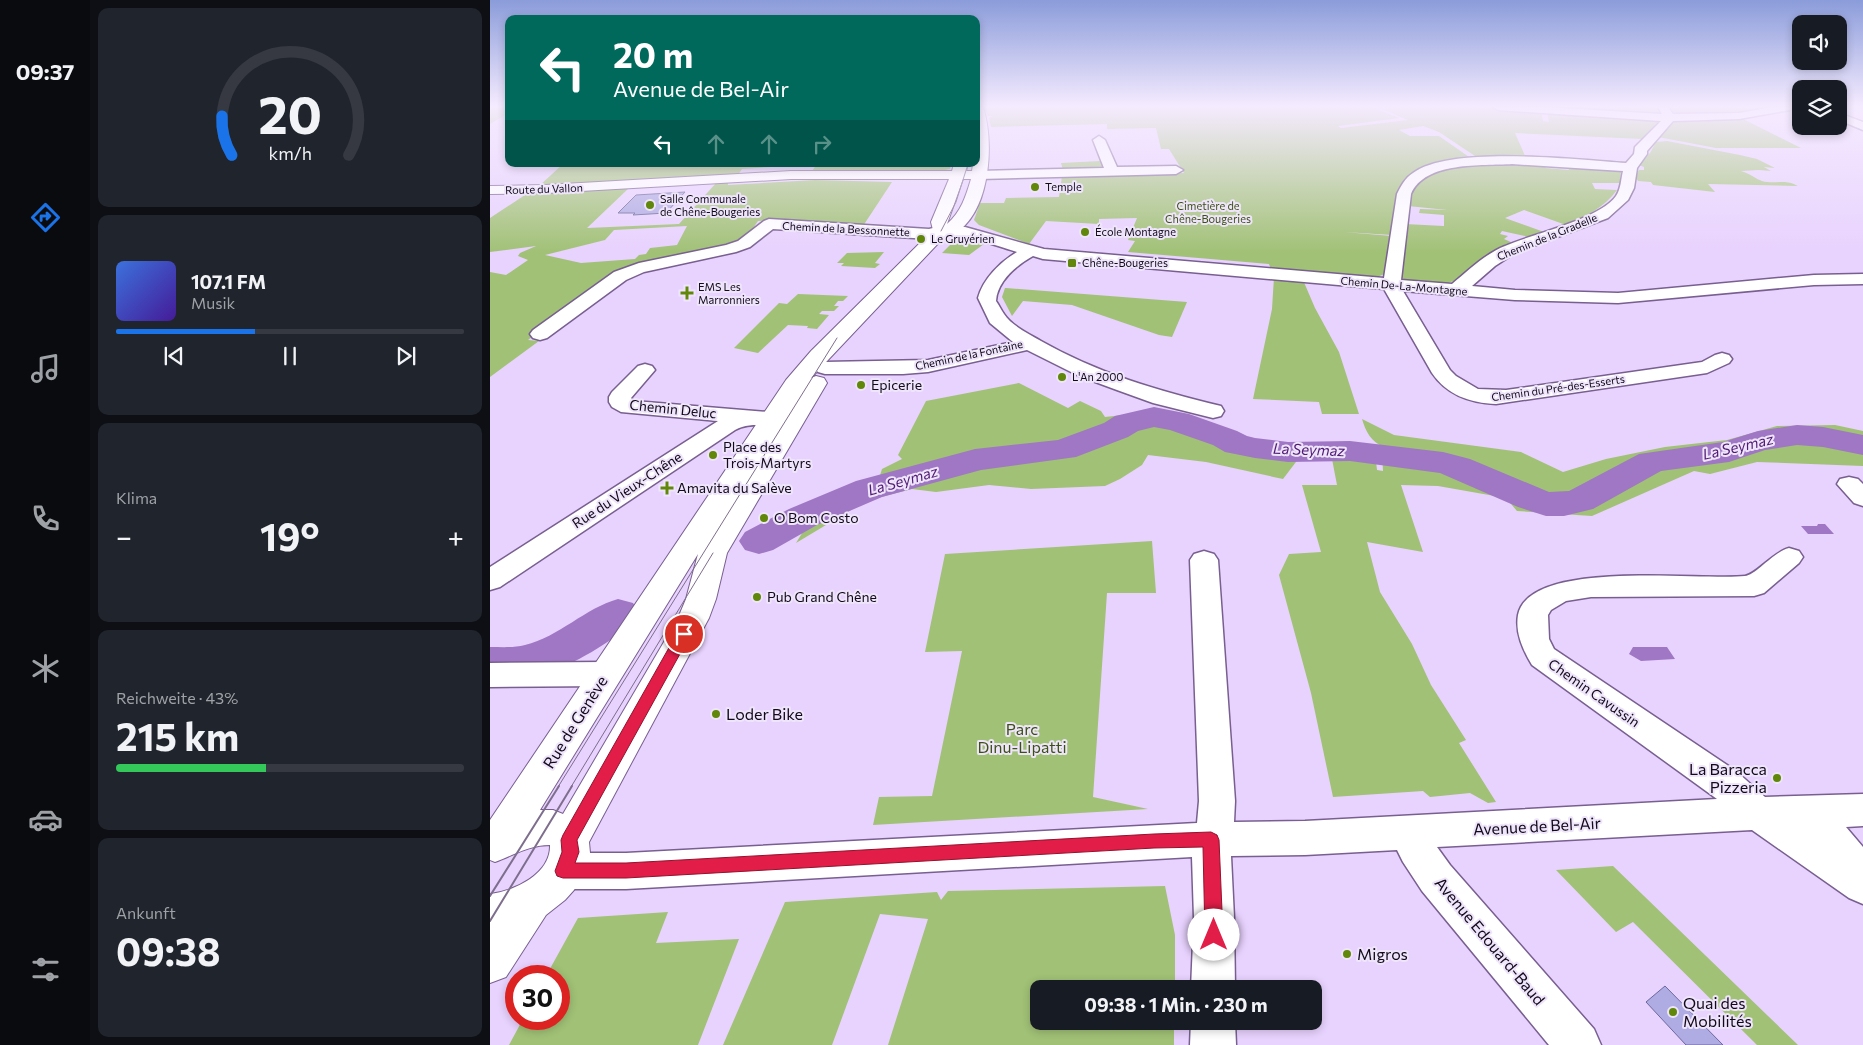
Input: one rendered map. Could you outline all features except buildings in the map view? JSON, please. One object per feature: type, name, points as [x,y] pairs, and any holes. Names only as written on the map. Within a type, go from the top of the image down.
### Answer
[{"type":"main road","points":[[490,914],[518,908],[553,884],[566,855],[692,618],[701,599],[713,552],[841,343],[944,231],[958,225],[963,218],[979,175],[980,167]]},
{"type":"main road","points":[[944,231],[939,222],[959,170]]},
{"type":"main road","name":"Route du Vallon","points":[[490,190],[546,190],[791,175],[959,170],[979,175]]},
{"type":"main road","name":"Rue de Genève","points":[[494,845],[770,418],[802,375],[944,231]]},
{"type":"main road","name":"Rue de Genève","points":[[494,845],[517,832],[540,827],[554,828],[563,832],[566,855]]},
{"type":"main road","points":[[490,961],[532,900]]},
{"type":"street","points":[[1106,156],[1112,172]]},
{"type":"street","name":"Chemin de la Gradelle","points":[[1455,291],[1489,262],[1509,250],[1603,215],[1621,200],[1627,188],[1630,167],[1640,156]]},
{"type":"street","points":[[1392,285],[1404,194],[1414,178],[1423,172],[1455,163],[1495,160],[1630,167]]},
{"type":"street","points":[[979,175],[1176,170]]},
{"type":"street","name":"Chemin de la Bessonnette","points":[[540,334],[620,276],[639,268],[730,249],[744,244],[769,224],[929,234],[944,231]]},
{"type":"street","name":"Chemin De-La-Montagne","points":[[944,231],[965,232],[1030,251],[1052,255],[1455,291],[1548,296],[1618,298],[1814,280],[1863,279]]},
{"type":"street","points":[[1030,251],[1002,271],[988,292],[987,299],[994,316],[1024,341],[1114,384],[1193,407],[1214,411]]},
{"type":"street","name":"Chemin du Pré-des-Esserts","points":[[1392,285],[1403,308],[1450,384],[1473,396],[1486,398],[1516,396],[1707,367],[1722,359]]},
{"type":"street","name":"Chemin de la Fontaine","points":[[825,368],[903,368],[928,366],[1012,349],[1024,341]]},
{"type":"street","name":"Chemin Deluc","points":[[646,370],[620,397],[620,402],[629,407],[721,414],[740,418]]},
{"type":"street","points":[[740,418],[770,418]]},
{"type":"street","name":"Rue du Vieux-Chêne","points":[[490,580],[740,418]]},
{"type":"street","name":"Chemin Cavussin","points":[[1757,813],[1723,782],[1543,657],[1534,639],[1533,614],[1541,603],[1558,593],[1591,587],[1754,586],[1789,557]]},
{"type":"street","points":[[1204,560],[1217,801],[1217,816],[1211,840],[1214,980]]},
{"type":"street","points":[[490,674],[506,676],[606,674]]},
{"type":"street","name":"Avenue de Bel-Air","points":[[566,855],[626,871],[1154,841],[1412,832],[1757,813],[1863,810]]},
{"type":"street","points":[[1814,812],[1841,850],[1863,874]]},
{"type":"street","points":[[1757,813],[1863,885]]},
{"type":"street","name":"Avenue Edouard-Baud","points":[[1412,832],[1416,850],[1436,878],[1578,1045]]},
{"type":"street","points":[[1213,1030],[1213,1045]]},
{"type":"green space","name":"Cimetière de Chêne-Bougeries","points":[[1173,156],[1467,156],[1472,159],[1415,173],[1408,178],[1396,200],[1392,235],[1344,232],[1392,236],[1385,274],[1374,278],[1279,269],[1270,267],[1269,264],[1128,252],[1135,241],[1128,240],[1137,218],[1099,219],[1099,224],[1046,221],[1029,244],[979,225],[974,220],[980,203],[1004,203],[1006,198],[1059,197],[1062,176],[1184,173]]},
{"type":"green space","points":[[1475,156],[1525,156],[1526,158],[1478,158]]},
{"type":"green space","points":[[1647,156],[1743,156],[1757,159],[1775,168],[1764,167],[1771,171],[1741,171],[1762,181],[1788,182],[1798,186],[1708,184],[1715,192],[1653,185],[1651,182],[1638,181],[1635,176],[1639,170],[1644,170],[1644,167],[1639,165]]},
{"type":"green space","points":[[1100,161],[1103,168],[1063,170],[1061,163]]},
{"type":"green space","points":[[1499,162],[1542,162],[1546,168],[1569,170],[1568,168],[1575,168],[1574,165],[1613,167],[1621,171],[1620,183],[1592,183],[1595,189],[1617,190],[1600,207],[1566,225],[1524,210],[1505,218],[1544,232],[1529,237],[1502,231],[1500,234],[1508,236],[1504,239],[1513,243],[1457,280],[1445,284],[1424,283],[1408,281],[1399,276],[1405,224],[1444,226],[1444,215],[1419,213],[1420,209],[1447,210],[1408,206],[1410,197],[1419,180],[1437,169],[1451,166]]},
{"type":"green space","points":[[560,167],[771,167],[742,169],[738,175],[539,186]]},
{"type":"green space","points":[[815,167],[950,167],[950,169],[935,172],[812,171]]},
{"type":"green space","points":[[815,180],[892,182],[863,226],[777,220],[758,221],[749,234],[728,248],[631,265],[603,283],[528,340],[539,341],[490,377],[490,272],[506,275],[528,260],[518,256],[520,253],[536,246],[490,252],[490,218],[528,193],[629,188],[587,228],[679,224],[717,182],[728,182],[728,185]],"holes":[[[687,226],[677,245],[650,248],[646,254],[639,255],[635,259],[581,263],[545,255],[605,240],[614,230]]]},
{"type":"green space","points":[[959,238],[984,244],[969,255],[942,253]]},
{"type":"green space","points":[[884,252],[875,263],[880,264],[875,268],[841,266],[844,263],[837,263],[847,253]]},
{"type":"green space","points":[[1274,277],[1303,280],[1315,308],[1339,352],[1359,414],[1322,414],[1319,402],[1253,399],[1272,309]]},
{"type":"green space","points":[[1005,288],[1187,302],[1172,337],[1159,335],[1072,305],[1023,301],[1012,316],[1002,297]]},
{"type":"green space","points":[[798,294],[848,296],[843,301],[838,301],[834,306],[839,306],[834,311],[822,311],[819,314],[829,315],[817,329],[807,328],[808,326],[788,325],[758,353],[734,348],[779,303],[787,304]]},
{"type":"green space","points":[[1019,383],[1068,408],[1080,401],[1101,411],[1105,417],[1141,413],[1163,415],[1208,427],[1229,438],[1299,458],[1283,479],[1206,462],[1148,455],[1142,465],[1105,486],[1031,489],[989,485],[936,492],[912,489],[866,501],[796,543],[809,522],[876,488],[882,469],[902,459],[898,455],[926,401]]},
{"type":"green space","points":[[1362,419],[1394,435],[1521,452],[1563,472],[1606,459],[1665,447],[1727,440],[1777,426],[1835,425],[1863,431],[1863,466],[1757,462],[1710,474],[1694,471],[1592,516],[1517,511],[1506,498],[1438,486],[1401,485],[1423,552],[1367,542],[1380,592],[1412,644],[1431,685],[1466,740],[1459,743],[1496,802],[1488,803],[1470,793],[1430,797],[1423,791],[1333,797],[1311,693],[1279,575],[1289,554],[1321,552],[1302,485],[1337,485],[1332,459],[1376,461],[1377,470],[1383,471],[1382,451],[1394,451],[1386,446],[1379,445],[1372,439]]},
{"type":"green space","name":"Parc Dinu-Lipatti","points":[[1152,541],[1156,593],[1107,593],[1093,797],[1148,809],[873,825],[879,797],[932,796],[962,651],[925,652],[945,554]]},
{"type":"green space","points":[[1613,866],[1798,1045],[1757,1045],[1633,922],[1616,932],[1556,870]]},
{"type":"green space","points":[[1165,886],[1175,935],[1175,980],[1030,980],[1030,1030],[1174,1030],[1174,1045],[888,1045],[928,919],[880,914],[832,1045],[723,1045],[785,902],[937,892],[941,900],[948,891]]},
{"type":"green space","points":[[668,912],[656,943],[739,939],[698,1045],[509,1045],[517,1030],[570,1030],[570,965],[552,965],[578,918]]},
{"type":"shaded area","points":[[1818,524],[1825,524],[1834,534],[1808,534],[1801,526],[1817,526]]},
{"type":"shaded area","points":[[1633,647],[1667,647],[1675,659],[1641,661],[1629,654]]},
{"type":"waterway","name":"La Seymaz","points":[[759,541],[803,517],[869,489],[952,468],[975,460],[1064,450],[1116,430],[1127,423],[1154,417],[1177,421],[1225,438],[1237,445],[1255,448],[1288,452],[1350,451],[1443,463],[1546,504],[1564,504],[1580,501],[1652,462],[1729,452],[1758,441],[1797,435],[1823,437],[1863,445]]},
{"type":"waterway","name":"La Seymaz","points":[[490,664],[507,665],[541,657],[573,642],[618,614]]},
{"type":"tram line","points":[[941,231],[956,202],[967,167]]},
{"type":"tram line","points":[[558,787],[837,338]]},
{"type":"tram line","points":[[571,787],[713,553]]},
{"type":"tram line","points":[[490,896],[559,786]]},
{"type":"tram line","points":[[490,921],[572,786]]},
{"type":"place","name":"Temple","points":[[1035,187]]},
{"type":"place","name":"Salle Communale de Chêne-Bougeries","points":[[650,205]]},
{"type":"place","name":"École Montagne","points":[[1085,232]]},
{"type":"place","name":"Le Gruyérien","points":[[921,239]]},
{"type":"place","name":"Chêne-Bougeries","points":[[1072,263]]},
{"type":"place","name":"EMS Les Marronniers","points":[[687,293]]},
{"type":"place","name":"L'An 2000","points":[[1062,377]]},
{"type":"place","name":"Epicerie","points":[[861,385]]},
{"type":"place","name":"Place des Trois-Martyrs","points":[[713,455]]},
{"type":"place","name":"Amavita du Salève","points":[[667,488]]},
{"type":"place","name":"O Bom Costo","points":[[764,518]]},
{"type":"place","name":"Pub Grand Chêne","points":[[757,597]]},
{"type":"place","name":"Loder Bike","points":[[716,714]]},
{"type":"place","name":"La Baracca Pizzeria","points":[[1777,778]]},
{"type":"place","name":"Migros","points":[[1347,954]]},
{"type":"place","name":"Quai des Mobilités","points":[[1673,1012]]},
{"type":"route","points":[[684,634],[569,840],[569,860],[563,871],[626,871],[1154,841],[1211,840],[1214,935]]}]
